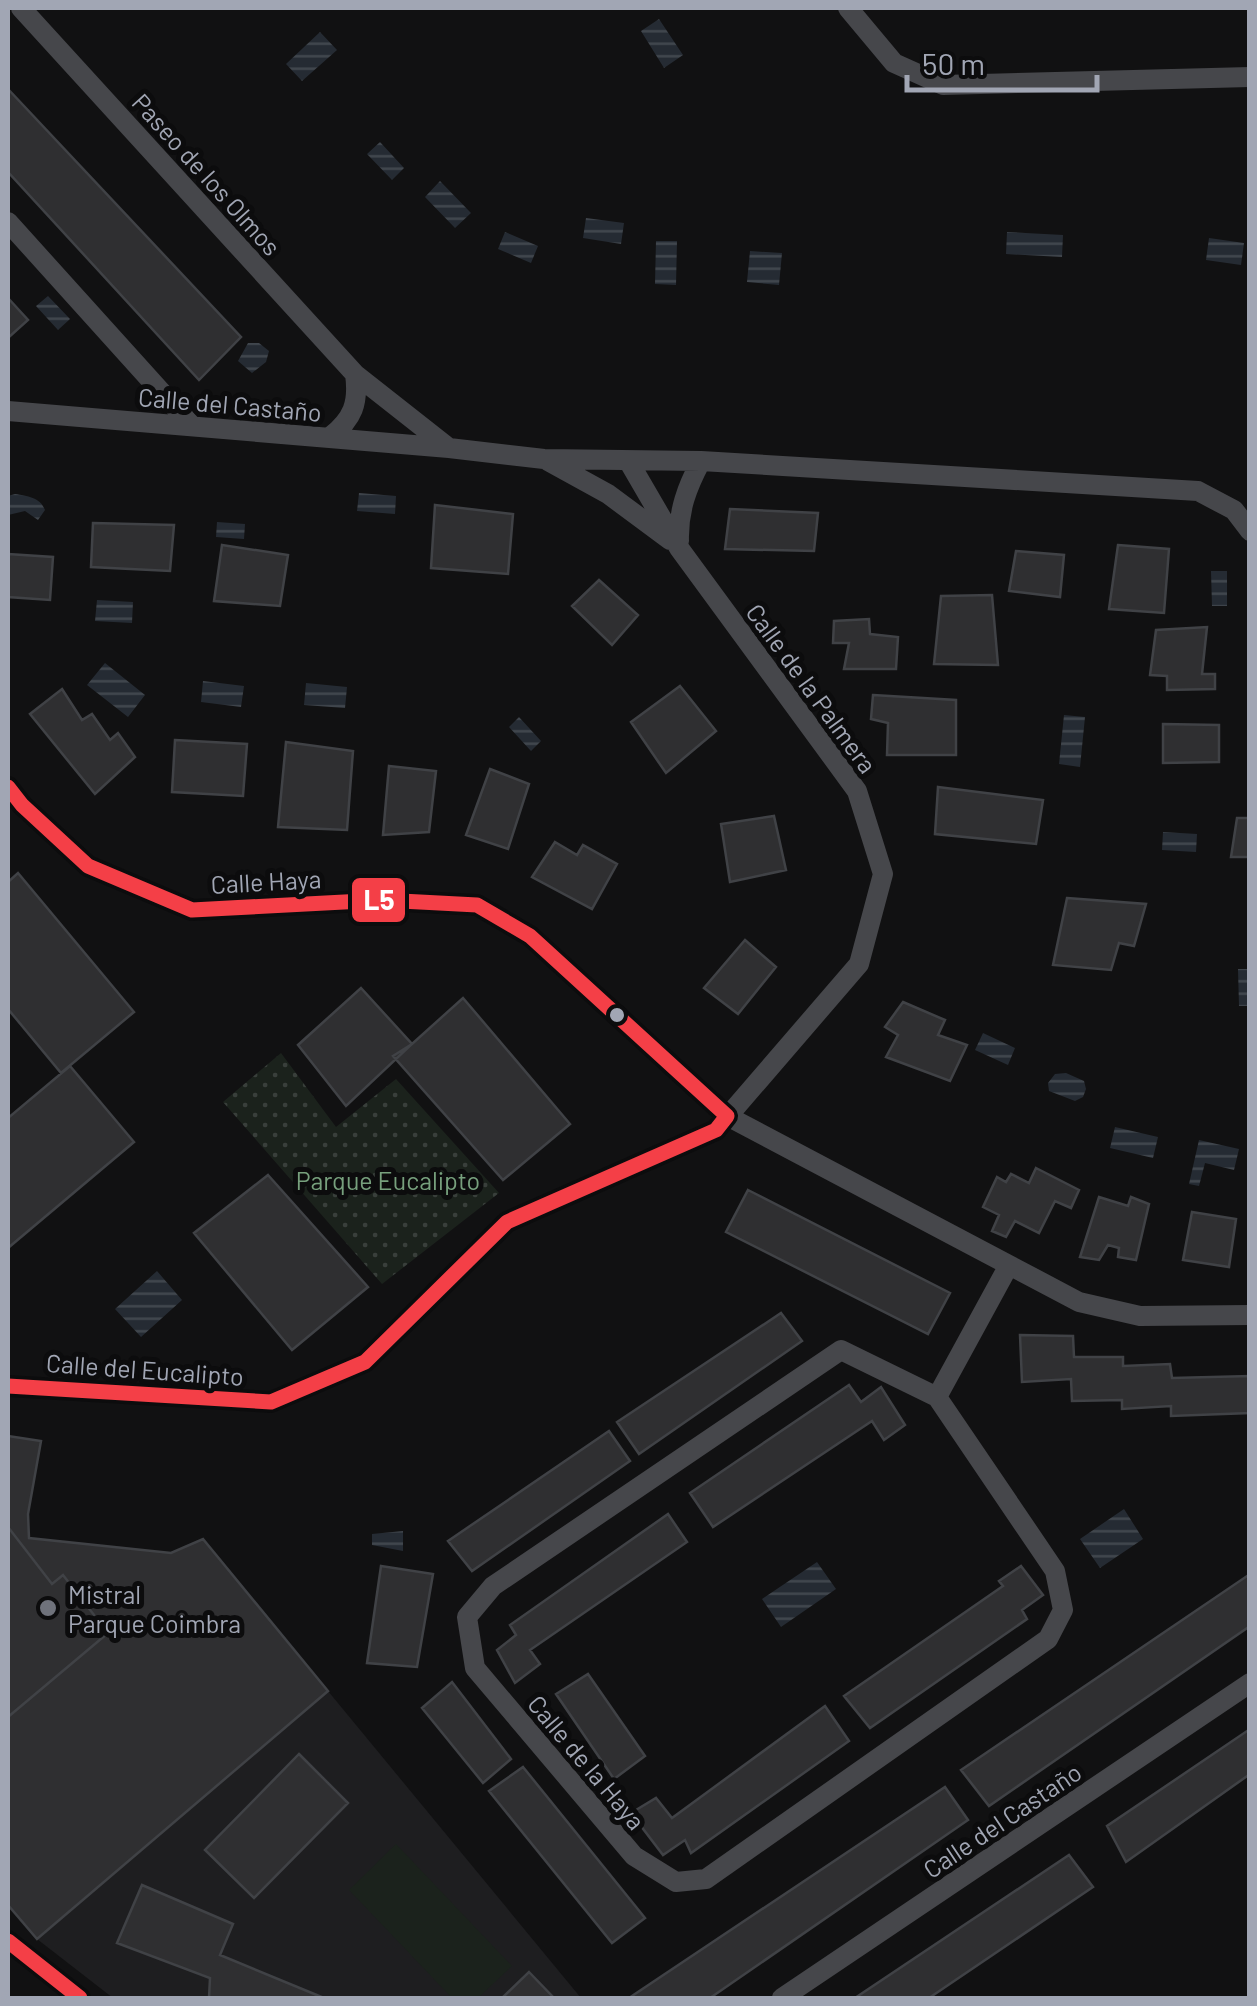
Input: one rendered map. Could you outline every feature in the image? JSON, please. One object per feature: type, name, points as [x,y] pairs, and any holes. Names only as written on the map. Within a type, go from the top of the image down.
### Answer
[{"type":"street","name":"Paseo de los Olmos","points":[[21,8],[355,374],[449,448]]},
{"type":"street","points":[[848,8],[894,63],[943,85],[1250,77]]},
{"type":"street","points":[[8,222],[192,426]]},
{"type":"street","points":[[330,438],[354,413],[358,397],[355,374]]},
{"type":"street","name":"Calle del Castaño","points":[[8,411],[449,448]]},
{"type":"street","points":[[449,448],[544,459],[702,461],[1198,491],[1234,510],[1250,531]]},
{"type":"street","points":[[544,459],[608,494],[680,548]]},
{"type":"street","points":[[680,548],[678,517],[702,461]]},
{"type":"street","name":"Calle de la Palmera","points":[[629,462],[680,548],[858,791],[883,874],[859,964],[727,1116]]},
{"type":"street","name":"Calle Haya","points":[[8,789],[88,866],[192,910],[382,900],[478,906],[530,936],[727,1116]]},
{"type":"street","points":[[727,1116],[1079,1302],[1140,1316],[1250,1315]]},
{"type":"street","name":"Calle del Eucalipto","points":[[8,1386],[271,1402],[365,1362],[507,1222],[716,1130],[727,1116]]},
{"type":"street","points":[[936,1397],[1008,1265]]},
{"type":"street","name":"Calle de la Haya","points":[[841,1350],[936,1397],[1055,1571],[1063,1610],[1048,1639],[706,1880],[676,1882],[634,1856],[475,1668],[467,1618],[493,1586],[841,1350]]},
{"type":"street","name":"Calle del Castaño","points":[[782,1998],[1250,1683]]},
{"type":"street","points":[[8,1940],[80,1998]]},
{"type":"shaded area","points":[[659,19],[683,55],[664,68],[641,31]]},
{"type":"shaded area","points":[[320,32],[337,50],[302,81],[286,64]]},
{"type":"shaded area","points":[[380,142],[404,168],[392,180],[367,154]]},
{"type":"shaded area","points":[[440,181],[471,213],[455,228],[425,197]]},
{"type":"shaded area","points":[[586,218],[624,223],[621,244],[583,238]]},
{"type":"shaded area","points":[[505,232],[538,246],[531,263],[498,249]]},
{"type":"shaded area","points":[[1007,232],[1063,235],[1062,257],[1006,254]]},
{"type":"shaded area","points":[[1209,238],[1244,243],[1241,265],[1206,260]]},
{"type":"shaded area","points":[[656,241],[677,241],[676,285],[655,284]]},
{"type":"shaded area","points":[[750,251],[782,253],[779,285],[747,282]]},
{"type":"shaded area","points":[[48,296],[70,319],[58,330],[36,306]]},
{"type":"shaded area","points":[[248,343],[259,343],[269,351],[266,362],[252,373],[238,361]]},
{"type":"shaded area","points":[[359,493],[396,496],[395,514],[357,511]]},
{"type":"shaded area","points":[[15,494],[40,502],[45,510],[38,520],[25,511],[8,515],[8,496]]},
{"type":"shaded area","points":[[217,522],[245,524],[244,539],[216,537]]},
{"type":"shaded area","points":[[1211,571],[1227,571],[1227,606],[1212,606]]},
{"type":"shaded area","points":[[97,600],[133,602],[132,623],[95,621]]},
{"type":"shaded area","points":[[105,663],[145,695],[128,717],[87,685]]},
{"type":"shaded area","points":[[203,681],[244,686],[241,707],[201,702]]},
{"type":"shaded area","points":[[306,683],[347,687],[345,708],[304,705]]},
{"type":"shaded area","points":[[1064,715],[1085,717],[1080,767],[1059,764]]},
{"type":"shaded area","points":[[519,717],[541,741],[531,751],[509,727]]},
{"type":"shaded area","points":[[1163,832],[1197,834],[1196,852],[1162,850]]},
{"type":"shaded area","points":[[1238,969],[1249,969],[1249,1006],[1239,1006]]},
{"type":"shaded area","points":[[983,1033],[1015,1048],[1008,1065],[975,1050]]},
{"type":"shaded area","points":[[1066,1073],[1084,1081],[1083,1097],[1075,1101],[1049,1091],[1048,1083],[1055,1074]]},
{"type":"shaded area","points":[[1115,1127],[1158,1137],[1153,1158],[1110,1148]]},
{"type":"shaded area","points":[[1199,1140],[1239,1149],[1234,1170],[1205,1163],[1199,1186],[1189,1184]]},
{"type":"shaded area","points":[[157,1271],[182,1300],[141,1337],[115,1309]]},
{"type":"shaded area","points":[[1124,1509],[1143,1539],[1100,1568],[1080,1539]]},
{"type":"shaded area","points":[[403,1531],[403,1551],[372,1545],[372,1534]]},
{"type":"shaded area","points":[[817,1562],[836,1589],[781,1627],[762,1599]]},
{"type":"shaded area","points":[[328,1691],[581,1998],[113,1998],[37,1939]]},
{"type":"green space","name":"Parque Eucalipto","points":[[281,1053],[336,1127],[396,1079],[499,1193],[382,1284],[223,1102]]},
{"type":"green space","points":[[396,1844],[512,1966],[478,1998],[452,1998],[349,1890]]},
{"type":"building","points":[[8,89],[241,337],[199,380],[8,172]]},
{"type":"building","points":[[8,298],[28,320],[8,338]]},
{"type":"building","points":[[435,505],[513,514],[508,574],[431,568]]},
{"type":"building","points":[[730,509],[818,513],[814,551],[725,549]]},
{"type":"building","points":[[93,523],[174,525],[170,571],[91,567]]},
{"type":"building","points":[[222,545],[288,555],[280,606],[214,601]]},
{"type":"building","points":[[1118,545],[1169,549],[1164,613],[1109,609]]},
{"type":"building","points":[[1016,551],[1064,555],[1060,597],[1009,591]]},
{"type":"building","points":[[8,554],[53,557],[50,600],[8,597]]},
{"type":"building","points":[[599,580],[638,615],[612,645],[572,606]]},
{"type":"building","points":[[992,595],[998,665],[934,664],[941,596]]},
{"type":"building","points":[[869,619],[870,634],[898,637],[896,669],[844,669],[849,643],[833,643],[834,621]]},
{"type":"building","points":[[1207,627],[1202,674],[1215,674],[1215,689],[1167,690],[1167,676],[1150,675],[1156,630]]},
{"type":"building","points":[[680,686],[716,731],[666,773],[631,722]]},
{"type":"building","points":[[62,689],[82,720],[92,714],[110,740],[118,733],[135,757],[95,794],[30,714]]},
{"type":"building","points":[[873,695],[956,700],[956,755],[887,755],[888,723],[871,719]]},
{"type":"building","points":[[1163,724],[1219,725],[1219,762],[1163,763]]},
{"type":"building","points":[[175,740],[247,744],[243,796],[172,792]]},
{"type":"building","points":[[286,742],[353,751],[347,830],[278,827]]},
{"type":"building","points":[[389,766],[436,771],[429,832],[383,835]]},
{"type":"building","points":[[490,769],[529,784],[508,849],[466,835]]},
{"type":"building","points":[[938,787],[1043,800],[1036,844],[935,834]]},
{"type":"building","points":[[774,816],[786,870],[730,882],[721,824]]},
{"type":"building","points":[[1237,818],[1250,818],[1250,857],[1231,857]]},
{"type":"building","points":[[555,842],[577,855],[583,845],[617,864],[592,909],[532,877]]},
{"type":"building","points":[[18,873],[134,1012],[61,1073],[8,1009],[8,882]]},
{"type":"building","points":[[1067,898],[1146,904],[1134,946],[1119,943],[1111,970],[1053,965]]},
{"type":"building","points":[[745,940],[776,967],[738,1014],[704,988]]},
{"type":"building","points":[[361,988],[412,1044],[346,1106],[298,1045]]},
{"type":"building","points":[[463,998],[570,1124],[503,1180],[393,1056]]},
{"type":"building","points":[[903,1002],[945,1020],[938,1035],[967,1045],[950,1081],[886,1057],[898,1035],[885,1027]]},
{"type":"building","points":[[70,1066],[134,1142],[8,1248],[8,1118]]},
{"type":"building","points":[[1036,1168],[1079,1190],[1071,1208],[1055,1201],[1039,1233],[1015,1221],[1006,1237],[992,1231],[999,1215],[983,1207],[997,1177],[1006,1182],[1011,1174],[1029,1183]]},
{"type":"building","points":[[268,1175],[368,1287],[292,1350],[194,1233]]},
{"type":"building","points":[[748,1190],[950,1293],[928,1334],[726,1232]]},
{"type":"building","points":[[1099,1197],[1128,1206],[1131,1197],[1149,1204],[1136,1260],[1118,1257],[1119,1248],[1108,1245],[1099,1260],[1080,1257]]},
{"type":"building","points":[[1192,1212],[1236,1219],[1229,1267],[1183,1260]]},
{"type":"building","points":[[781,1313],[802,1341],[639,1454],[617,1422]]},
{"type":"building","points":[[1020,1335],[1073,1336],[1074,1357],[1123,1357],[1123,1366],[1170,1364],[1172,1378],[1250,1376],[1250,1413],[1171,1416],[1171,1406],[1122,1409],[1122,1400],[1072,1401],[1071,1379],[1022,1382]]},
{"type":"building","points":[[849,1385],[861,1402],[881,1387],[905,1425],[884,1440],[872,1421],[713,1527],[690,1493]]},
{"type":"building","points":[[609,1431],[630,1461],[472,1571],[448,1541]]},
{"type":"building","points":[[8,1436],[41,1441],[28,1514],[29,1538],[171,1553],[203,1539],[328,1691],[37,1939],[8,1905]]},
{"type":"building","points":[[668,1514],[687,1542],[530,1650],[540,1664],[515,1683],[497,1650],[516,1635],[510,1625]]},
{"type":"building","name":"Mistral Parque Coimbra","points":[[8,1527],[52,1584],[63,1575],[108,1633],[8,1717]]},
{"type":"building","points":[[381,1566],[433,1574],[417,1667],[367,1663]]},
{"type":"building","points":[[1021,1566],[1043,1595],[1022,1610],[1027,1619],[870,1728],[844,1696],[1003,1586],[999,1581]]},
{"type":"building","points":[[1250,1574],[1250,1626],[989,1806],[961,1770]]},
{"type":"building","points":[[588,1674],[645,1756],[614,1779],[556,1694]]},
{"type":"building","points":[[452,1682],[511,1759],[483,1783],[422,1708]]},
{"type":"building","points":[[825,1706],[849,1741],[691,1853],[685,1840],[663,1855],[631,1813],[656,1798],[672,1818]]},
{"type":"building","points":[[1250,1729],[1250,1774],[1126,1862],[1107,1826]]},
{"type":"building","points":[[299,1754],[348,1803],[254,1898],[205,1850]]},
{"type":"building","points":[[523,1767],[645,1918],[612,1943],[489,1791]]},
{"type":"building","points":[[945,1787],[968,1820],[710,1998],[629,1998]]},
{"type":"building","points":[[1069,1855],[1093,1887],[929,1998],[855,1998]]},
{"type":"building","points":[[142,1885],[233,1924],[220,1955],[324,1998],[209,1998],[210,1978],[117,1943]]},
{"type":"building","points":[[529,1972],[554,1998],[502,1998]]},
{"type":"transit line","name":"L5","points":[[8,787],[88,866],[192,910],[382,900],[477,905],[530,936],[727,1116],[716,1130],[507,1222],[365,1362],[271,1402],[8,1386]]},
{"type":"transit line","name":"L5","points":[[8,1941],[80,1998]]},
{"type":"place","name":"Mistral Parque Coimbra","points":[[48,1608]]}]
